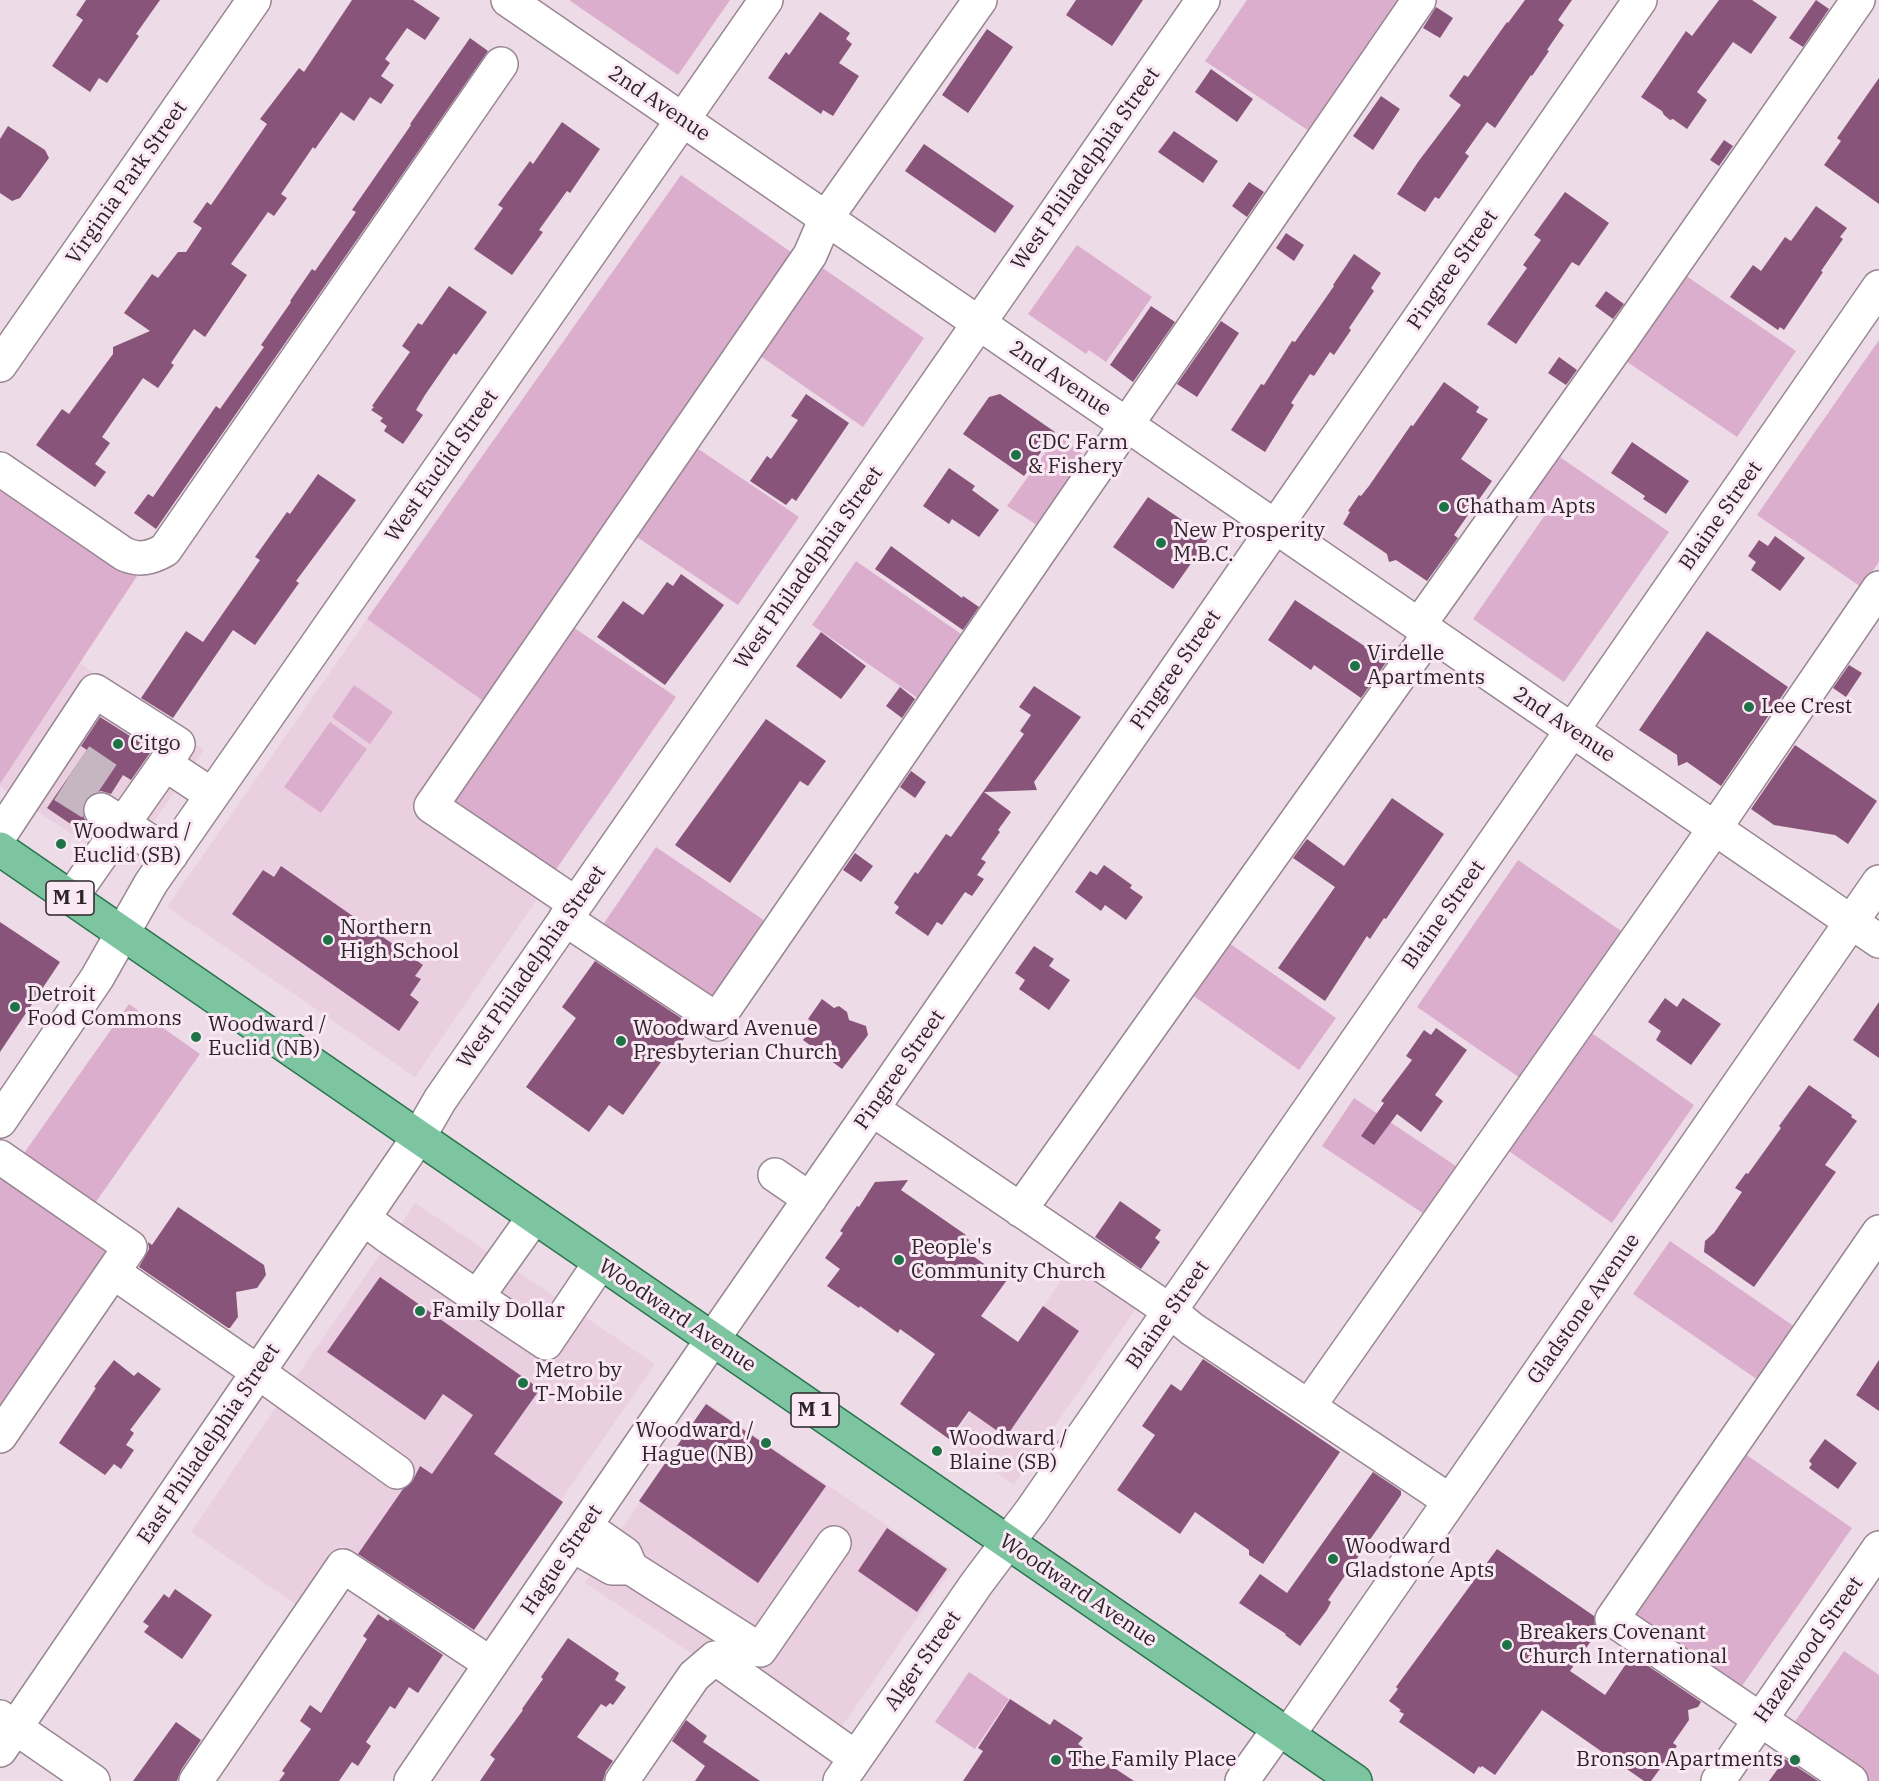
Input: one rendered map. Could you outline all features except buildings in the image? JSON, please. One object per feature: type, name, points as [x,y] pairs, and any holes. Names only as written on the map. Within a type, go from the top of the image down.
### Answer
[{"type":"main road","name":"Woodward Avenue","points":[[0,849],[1355,1781]]},
{"type":"street","name":"Virginia Park Street","points":[[0,365],[254,0]]},
{"type":"street","name":"West Euclid Street","points":[[0,1121],[97,978],[151,883],[766,0]]},
{"type":"street","points":[[980,0],[826,218],[810,255],[431,806],[710,1015],[721,1016],[1419,0]]},
{"type":"street","name":"West Philadelphia Street","points":[[418,1138],[440,1100],[1203,0]]},
{"type":"street","name":"Pingree Street","points":[[712,1340],[1640,0]]},
{"type":"street","points":[[1020,1210],[1858,0]]},
{"type":"street","name":"2nd Avenue","points":[[529,6],[682,120],[1879,941]]},
{"type":"street","points":[[0,469],[124,554],[140,559],[157,555],[165,550],[501,64]]},
{"type":"street","name":"Blaine Street","points":[[1007,1542],[1032,1510],[1879,287]]},
{"type":"street","points":[[1309,1407],[1715,828],[1879,588]]},
{"type":"street","points":[[0,835],[60,766],[95,691],[178,744],[165,764],[120,804],[71,898]]},
{"type":"street","points":[[165,764],[212,795]]},
{"type":"street","points":[[120,804],[171,855]]},
{"type":"street","name":"Gladstone Avenue","points":[[1242,1781],[1284,1732],[1450,1501],[1879,882]]},
{"type":"street","points":[[872,1109],[1170,1311],[1192,1329],[1450,1501]]},
{"type":"street","name":"East Philadelphia Street","points":[[5,1731],[258,1372],[418,1138]]},
{"type":"street","points":[[0,1156],[130,1247],[0,1436]]},
{"type":"street","points":[[775,1175],[810,1199]]},
{"type":"street","points":[[477,1297],[534,1217]]},
{"type":"street","points":[[363,1218],[546,1343],[600,1263]]},
{"type":"street","points":[[1851,1781],[1612,1619],[1879,1232]]},
{"type":"street","points":[[113,1272],[397,1472]]},
{"type":"street","name":"Hague Street","points":[[411,1781],[712,1340]]},
{"type":"street","points":[[579,1536],[625,1554],[631,1568],[760,1650],[834,1543]]},
{"type":"street","name":"Alger Street","points":[[849,1774],[936,1641],[1007,1542]]},
{"type":"street","name":"Hazelwood Street","points":[[1718,1781],[1879,1548]]},
{"type":"street","points":[[196,1781],[343,1566],[491,1664]]},
{"type":"street","points":[[622,1781],[694,1676],[716,1658],[849,1774]]},
{"type":"street","points":[[5,1731],[93,1781]]},
{"type":"shaded area","points":[[569,0],[730,0],[678,75]]},
{"type":"shaded area","points":[[1247,0],[1403,0],[1312,133],[1205,61]]},
{"type":"shaded area","points":[[681,175],[798,257],[486,703],[367,619]]},
{"type":"shaded area","points":[[1077,245],[1152,297],[1106,362],[1089,350],[1086,354],[1028,314]]},
{"type":"shaded area","points":[[814,262],[924,338],[863,427],[753,351]]},
{"type":"shaded area","points":[[1682,273],[1796,351],[1737,437],[1623,359]]},
{"type":"shaded area","points":[[1879,340],[1879,562],[1861,587],[1757,515]]},
{"type":"shaded area","points":[[1058,435],[1089,459],[1040,527],[1007,506]]},
{"type":"shaded area","points":[[691,444],[799,517],[738,605],[631,533]]},
{"type":"shaded area","points":[[1557,455],[1669,532],[1564,682],[1473,619],[1545,515],[1525,501]]},
{"type":"shaded area","points":[[0,483],[137,576],[0,784]]},
{"type":"shaded area","points":[[856,561],[964,636],[919,699],[812,625]]},
{"type":"shaded area","points":[[367,619],[486,703],[413,806],[540,895],[415,1077],[167,907]]},
{"type":"shaded area","points":[[567,623],[676,697],[552,875],[444,800]]},
{"type":"shaded area","points":[[79,663],[204,750],[122,867],[0,787]]},
{"type":"shaded area","points":[[354,685],[393,712],[370,744],[332,717]]},
{"type":"shaded area","points":[[330,722],[367,749],[321,813],[284,787]]},
{"type":"shaded area","points":[[656,847],[771,925],[715,1007],[600,929]]},
{"type":"shaded area","points":[[1518,860],[1627,935],[1526,1082],[1417,1007]]},
{"type":"shaded area","points":[[1222,938],[1336,1018],[1299,1070],[1185,990]]},
{"type":"shaded area","points":[[129,1004],[200,1054],[93,1206],[22,1156]]},
{"type":"shaded area","points":[[1586,1029],[1694,1105],[1612,1223],[1503,1147]]},
{"type":"shaded area","points":[[1354,1098],[1462,1170],[1430,1218],[1322,1146]]},
{"type":"shaded area","points":[[5,1174],[116,1251],[0,1416],[0,1181]]},
{"type":"shaded area","points":[[415,1203],[655,1364],[469,1633],[341,1545],[298,1606],[191,1532]]},
{"type":"shaded area","points":[[1670,1241],[1798,1329],[1761,1382],[1633,1294]]},
{"type":"shaded area","points":[[1073,1263],[1137,1307],[1014,1485],[950,1442]]},
{"type":"shaded area","points":[[707,1403],[951,1569],[838,1732],[706,1663],[585,1583]]},
{"type":"shaded area","points":[[1738,1449],[1852,1528],[1737,1693],[1623,1614]]},
{"type":"shaded area","points":[[1844,1651],[1879,1675],[1879,1781],[1863,1781],[1789,1730]]},
{"type":"shaded area","points":[[969,1672],[1009,1699],[975,1749],[935,1722]]},
{"type":"tunnel","points":[[80,760],[117,785]]},
{"type":"tunnel","points":[[63,786],[101,810]]},
{"type":"place","name":"CDC Farm & Fishery","points":[[1016,455]]},
{"type":"place","name":"Chatham Apts","points":[[1444,507]]},
{"type":"place","name":"New Prosperity M.B.C.","points":[[1161,543]]},
{"type":"place","name":"Virdelle Apartments","points":[[1355,666]]},
{"type":"place","name":"Lee Crest","points":[[1749,707]]},
{"type":"place","name":"Citgo","points":[[118,744]]},
{"type":"place","name":"Woodward / Euclid (SB)","points":[[61,844]]},
{"type":"place","name":"Northern High School","points":[[328,940]]},
{"type":"place","name":"Detroit Food Commons","points":[[15,1007]]},
{"type":"place","name":"Woodward / Euclid (NB)","points":[[196,1037]]},
{"type":"place","name":"Woodward Avenue Presbyterian Church","points":[[621,1041]]},
{"type":"place","name":"People's Community Church","points":[[899,1260]]},
{"type":"place","name":"Family Dollar","points":[[420,1311]]},
{"type":"place","name":"Metro by T-Mobile","points":[[523,1383]]},
{"type":"place","name":"Woodward / Hague (NB)","points":[[766,1443]]},
{"type":"place","name":"Woodward / Blaine (SB)","points":[[937,1451]]},
{"type":"place","name":"Woodward Gladstone Apts","points":[[1333,1559]]},
{"type":"place","name":"Breakers Covenant Church International","points":[[1507,1645]]},
{"type":"place","name":"The Family Place","points":[[1056,1760]]},
{"type":"place","name":"Bronson Apartments","points":[[1795,1760]]}]
